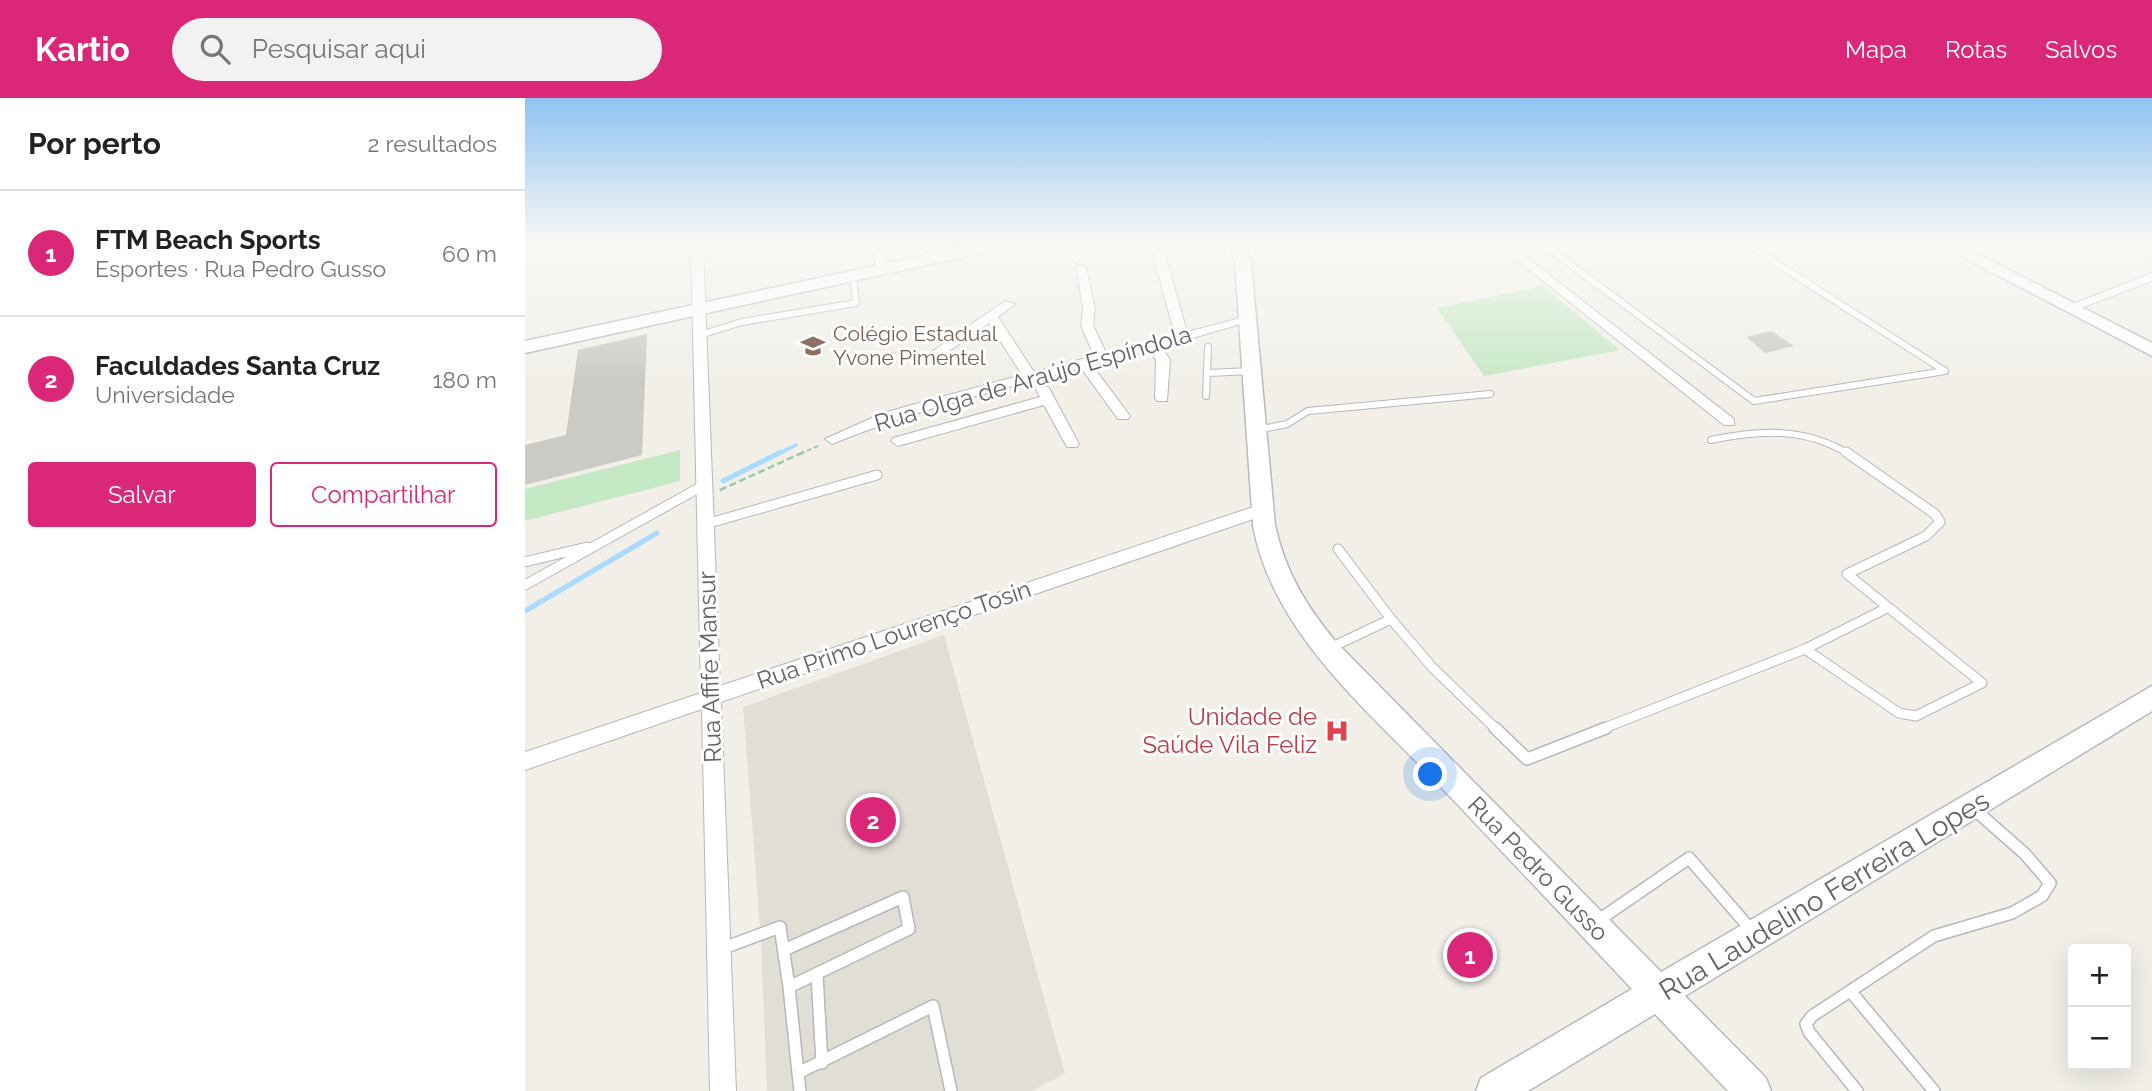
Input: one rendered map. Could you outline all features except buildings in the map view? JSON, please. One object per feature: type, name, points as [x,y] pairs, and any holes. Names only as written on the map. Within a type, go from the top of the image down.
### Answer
[{"type":"street","name":"Rua Affife Mansur","points":[[698,290],[723,1091]]},
{"type":"street","points":[[525,347],[786,290]]},
{"type":"street","points":[[1085,290],[1089,309],[1087,325],[1101,358]]},
{"type":"street","points":[[1169,290],[1182,337]]},
{"type":"street","name":"Rua Pedro Gusso","points":[[1244,290],[1266,544],[1277,576],[1295,608],[1327,649],[1753,1091]]},
{"type":"street","points":[[1562,290],[1729,422]]},
{"type":"street","points":[[2035,290],[2152,350]]},
{"type":"street","points":[[2069,308],[2116,290]]},
{"type":"street","points":[[937,353],[1009,304]]},
{"type":"street","points":[[988,317],[996,322],[1048,399],[1072,444]]},
{"type":"street","name":"Rua Olga de Araújo Espíndola","points":[[832,439],[909,409],[1248,320]]},
{"type":"street","points":[[1154,345],[1163,360],[1162,398]]},
{"type":"street","points":[[1084,363],[1123,415]]},
{"type":"street","points":[[898,441],[1048,399]]},
{"type":"street","name":"Rua Primo Lourenço Tosin","points":[[525,761],[1262,510]]},
{"type":"street","name":"Rua Laudelino Ferreira Lopes","points":[[1494,1091],[2152,697]]},
{"type":"lane","points":[[700,335],[742,322],[856,303],[855,290]]},
{"type":"lane","points":[[1605,290],[1754,401],[1763,402],[1945,371],[1819,290]]},
{"type":"lane","points":[[1206,396],[1208,346]]},
{"type":"lane","points":[[1207,373],[1252,371]]},
{"type":"lane","points":[[1257,430],[1287,424],[1308,411],[1359,404],[1409,404],[1490,394]]},
{"type":"lane","points":[[1711,440],[1751,431],[1811,435],[1836,447],[1935,514],[1940,522],[1926,536],[1847,574],[1982,684],[1916,716],[1899,713],[1805,649]]},
{"type":"lane","points":[[706,524],[877,475]]},
{"type":"lane","points":[[525,585],[705,491]]},
{"type":"lane","points":[[525,562],[599,544]]},
{"type":"lane","points":[[1338,549],[1391,619],[1432,667],[1527,760],[1805,649],[1887,608]]},
{"type":"lane","points":[[1327,649],[1391,619]]},
{"type":"lane","points":[[1857,1091],[1809,1032],[1806,1024],[1812,1016],[1934,936],[2012,913],[2042,896],[2050,883],[2025,854],[1971,806]]},
{"type":"lane","points":[[1592,924],[1689,858],[1756,936]]},
{"type":"lane","points":[[784,950],[902,897],[909,929],[789,986]]},
{"type":"lane","points":[[719,950],[780,927],[800,1091]]},
{"type":"lane","points":[[817,975],[822,1063]]},
{"type":"lane","points":[[1851,992],[1934,1091]]},
{"type":"lane","points":[[798,1073],[933,1006],[951,1091]]},
{"type":"path","points":[[705,491],[832,439]]},
{"type":"shaded area","points":[[944,635],[1065,1074],[1031,1091],[767,1091],[761,940],[743,707]]},
{"type":"green space","points":[[1522,290],[1548,290],[1620,350],[1484,376],[1437,308]]},
{"type":"green space","points":[[680,450],[680,481],[525,521],[525,489]]},
{"type":"waterway","points":[[778,454],[796,445]]},
{"type":"waterway","points":[[723,481],[781,452]]},
{"type":"waterway","points":[[525,611],[657,533]]},
{"type":"place","name":"Colégio Estadual Yvone Pimentel","points":[[813,346]]},
{"type":"place","name":"Unidade de Saúde Vila Feliz","points":[[1337,731]]},
{"type":"place","name":"Faculdades Santa Cruz","points":[[873,820]]},
{"type":"place","name":"FTM Beach Sports","points":[[1470,955]]}]
